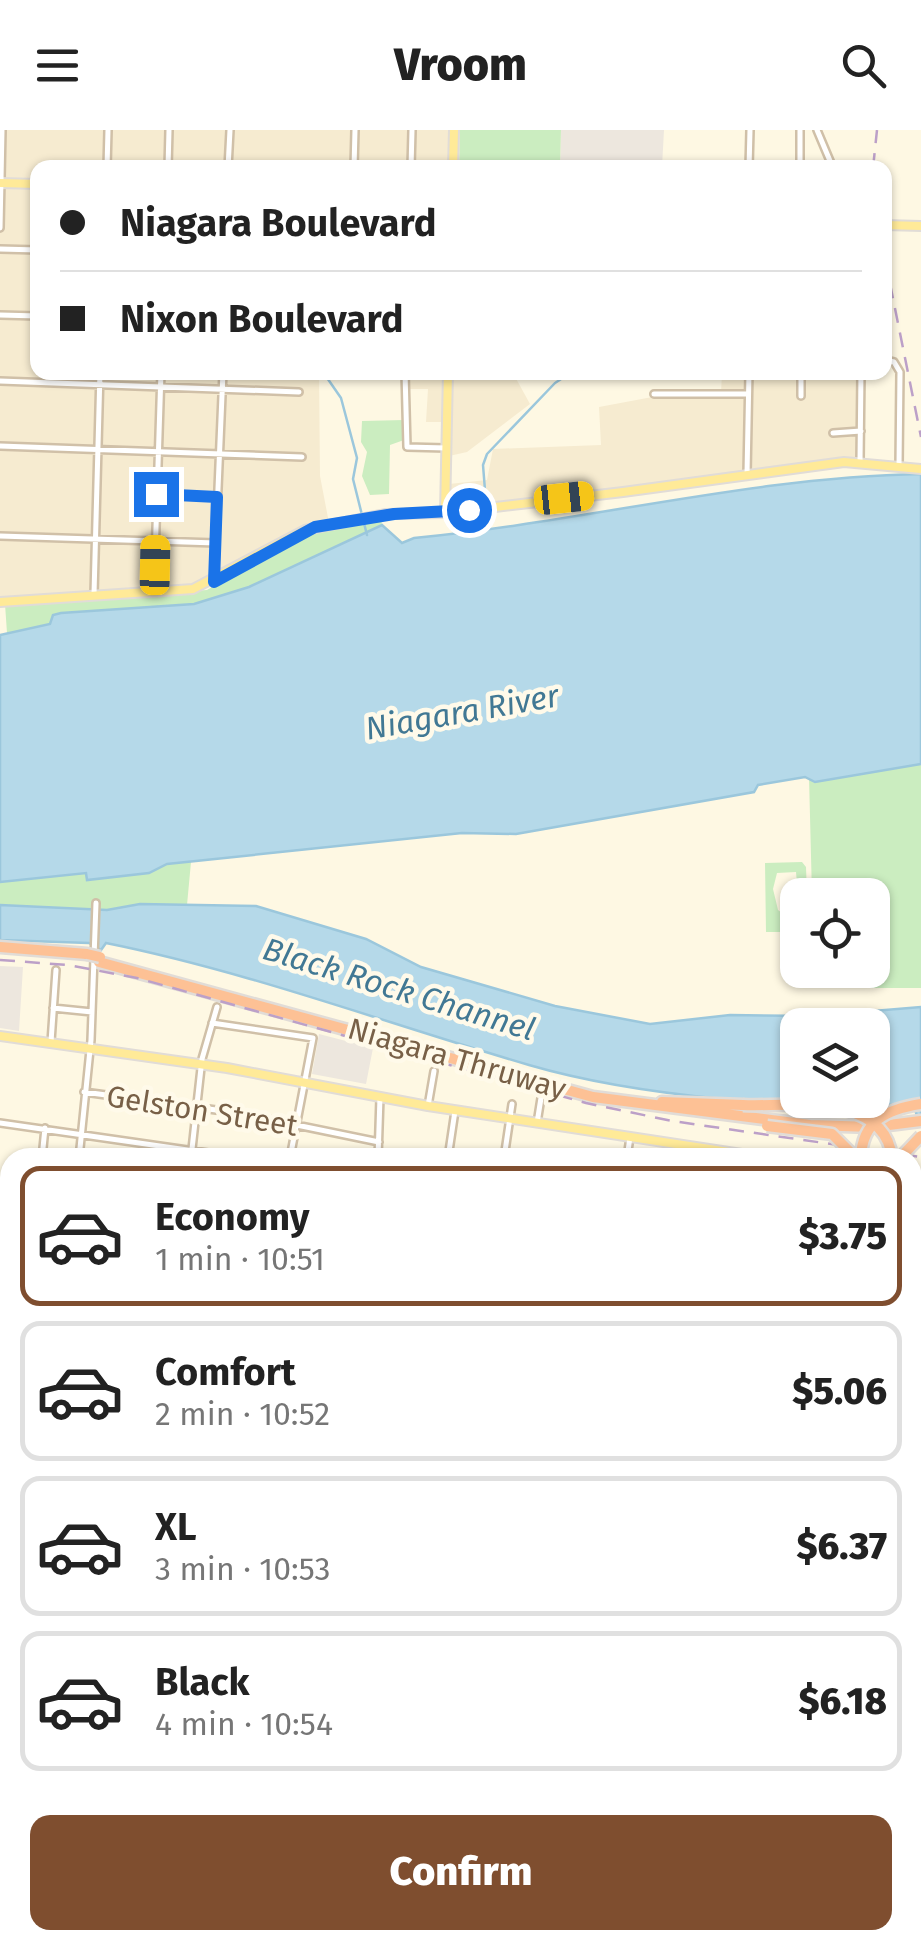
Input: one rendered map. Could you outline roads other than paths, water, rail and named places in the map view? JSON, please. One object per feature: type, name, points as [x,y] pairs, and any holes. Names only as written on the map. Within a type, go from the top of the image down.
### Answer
[{"type":"highway","name":"Niagara Thruway","points":[[0,950],[94,957],[593,1097],[824,1126],[916,1119]]},
{"type":"highway","points":[[662,1105],[743,1104],[858,1112],[883,1130],[889,1148]]},
{"type":"highway","points":[[862,1148],[878,1117],[895,1108],[921,1104]]},
{"type":"highway","points":[[662,1105],[767,1126],[832,1134],[848,1148]]},
{"type":"main road","points":[[453,160],[454,130]]},
{"type":"main road","points":[[1,184],[30,184]]},
{"type":"main road","points":[[892,225],[921,226]]},
{"type":"main road","points":[[444,512],[448,380]]},
{"type":"main road","points":[[0,602],[154,593],[214,582],[315,527],[394,514],[444,512],[860,461],[921,469]]},
{"type":"main road","points":[[0,1036],[202,1064],[455,1111],[694,1148]]},
{"type":"street","points":[[0,228],[2,130]]},
{"type":"street","points":[[106,160],[108,130]]},
{"type":"street","points":[[168,160],[169,130]]},
{"type":"street","points":[[228,160],[230,130]]},
{"type":"street","points":[[354,160],[355,130]]},
{"type":"street","points":[[411,160],[412,130]]},
{"type":"street","points":[[749,160],[750,130]]},
{"type":"street","points":[[800,130],[800,160]]},
{"type":"street","points":[[817,130],[830,160]]},
{"type":"street","points":[[0,249],[30,250]]},
{"type":"street","points":[[0,315],[30,316]]},
{"type":"street","points":[[892,362],[900,372],[899,466]]},
{"type":"street","points":[[94,595],[100,380]]},
{"type":"street","points":[[154,593],[161,380]]},
{"type":"street","points":[[214,582],[222,380]]},
{"type":"street","points":[[406,380],[407,447],[446,448]]},
{"type":"street","points":[[748,380],[748,476]]},
{"type":"street","points":[[801,380],[801,396]]},
{"type":"street","points":[[860,461],[861,380]]},
{"type":"street","points":[[0,381],[299,392]]},
{"type":"street","points":[[654,394],[748,394]]},
{"type":"street","points":[[834,433],[861,431]]},
{"type":"street","points":[[0,446],[302,458]]},
{"type":"street","points":[[156,494],[217,497]]},
{"type":"street","points":[[0,536],[216,542]]},
{"type":"street","points":[[79,1148],[90,1048],[96,906]]},
{"type":"street","points":[[51,1043],[56,970]]},
{"type":"street","points":[[192,1148],[202,1064],[216,1007]]},
{"type":"street","points":[[53,1008],[92,1012]]},
{"type":"street","points":[[212,1023],[313,1038],[292,1148]]},
{"type":"street","points":[[428,1106],[434,1071]]},
{"type":"street","name":"Gelston Street","points":[[84,1092],[197,1108],[379,1142]]},
{"type":"street","points":[[379,1148],[380,1097]]},
{"type":"street","points":[[538,1123],[540,1098]]},
{"type":"street","points":[[506,1148],[512,1104]]},
{"type":"street","points":[[449,1148],[455,1111]]},
{"type":"street","points":[[0,1122],[185,1148]]},
{"type":"street","points":[[43,1148],[45,1128]]},
{"type":"street","points":[[628,1148],[630,1137]]},
{"type":"water","name":"Niagara River","points":[[921,474],[921,764],[815,782],[805,777],[758,785],[754,792],[516,834],[462,833],[167,864],[149,873],[87,880],[86,873],[0,882],[0,635],[50,624],[53,615],[61,613],[194,604],[249,587],[382,525],[402,543],[414,538],[730,491]]},
{"type":"water","name":"Black Rock Channel","points":[[140,904],[256,906],[366,939],[421,967],[555,1006],[650,1024],[730,1015],[780,1016],[780,1103],[668,1093],[571,1076],[266,984],[106,943],[101,950],[89,943],[0,940],[0,905],[107,910]]},
{"type":"water","points":[[921,1007],[921,1127],[913,1104],[890,1105],[890,1010]]},
{"type":"waterway","points":[[329,380],[341,398],[357,458],[353,479],[367,535]]},
{"type":"waterway","points":[[486,503],[483,465],[487,454],[560,380]]},
{"type":"waterway","points":[[486,511],[486,524]]},
{"type":"railway","points":[[874,160],[877,130]]},
{"type":"railway","points":[[892,294],[921,437]]},
{"type":"railway","points":[[0,960],[68,965],[137,978],[586,1103],[672,1121],[859,1148]]}]
